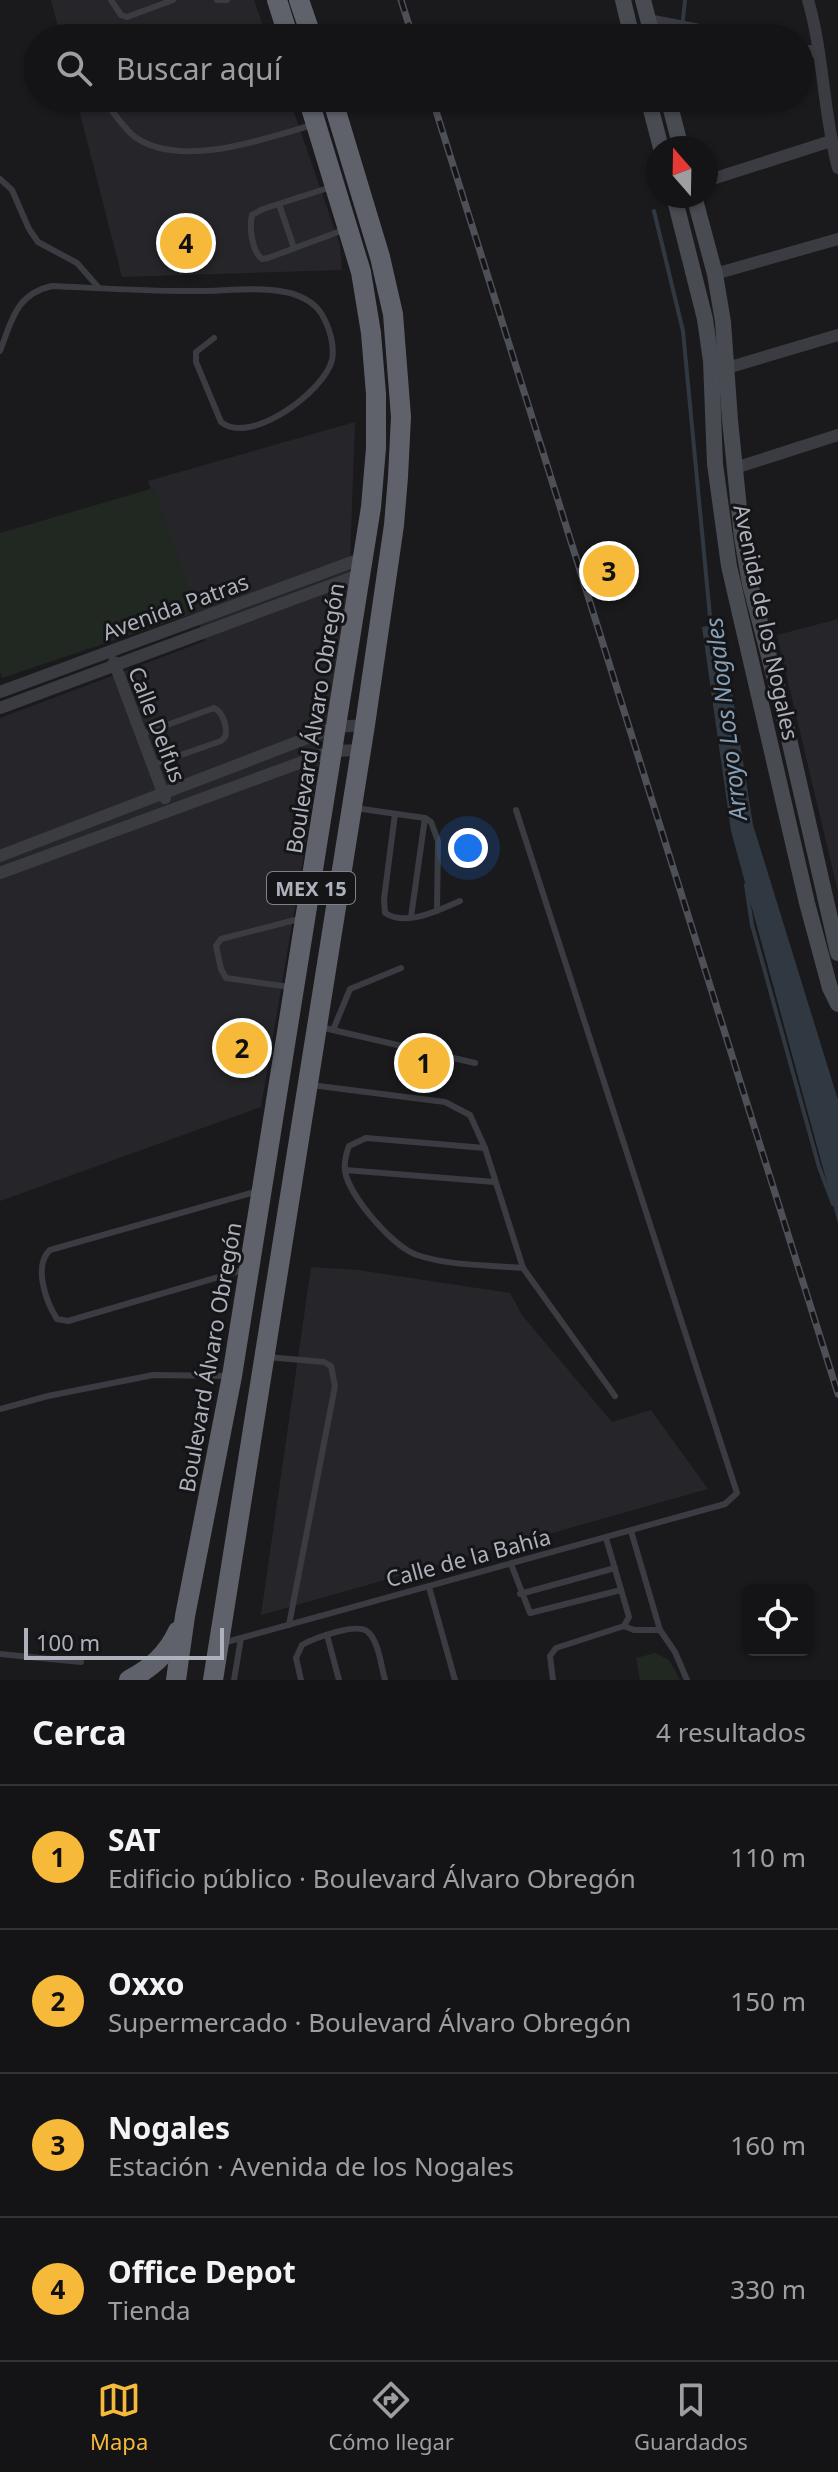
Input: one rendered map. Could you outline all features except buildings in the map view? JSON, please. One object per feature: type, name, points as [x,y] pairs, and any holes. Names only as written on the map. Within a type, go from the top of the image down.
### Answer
[{"type":"highway","points":[[277,0],[285,24]]},
{"type":"highway","points":[[299,0],[307,24]]},
{"type":"highway","name":"Boulevard Álvaro Obregón","points":[[176,1680],[185,1616],[250,1268],[362,566],[373,477],[376,394],[366,302],[361,272],[312,112]]},
{"type":"highway","name":"MEX 15","points":[[213,1680],[309,1076],[325,1028],[332,928],[394,525],[401,417],[393,314],[380,257],[336,112]]},
{"type":"highway","points":[[309,1076],[308,1027],[294,988],[317,961],[332,928]]},
{"type":"highway","points":[[129,1680],[150,1668],[166,1653],[185,1616]]},
{"type":"main road","points":[[623,0],[629,24]]},
{"type":"main road","points":[[643,0],[649,24]]},
{"type":"main road","points":[[652,112],[658,136]]},
{"type":"main road","points":[[672,112],[678,136]]},
{"type":"main road","name":"Avenida de los Nogales","points":[[677,208],[705,319],[711,361],[715,464],[729,566],[807,903],[826,976],[838,1004]]},
{"type":"main road","name":"Avenida de los Nogales","points":[[697,208],[715,274],[723,322],[735,468],[750,584],[778,691],[838,953]]},
{"type":"street","points":[[808,0],[813,24]]},
{"type":"street","points":[[648,20],[667,24]]},
{"type":"street","points":[[814,31],[838,168]]},
{"type":"street","points":[[814,52],[818,52]]},
{"type":"street","points":[[718,177],[831,141]]},
{"type":"street","points":[[715,274],[838,239]]},
{"type":"street","points":[[727,368],[838,335]]},
{"type":"street","points":[[735,468],[838,435]]},
{"type":"street","name":"Avenida Patras","points":[[0,692],[110,651],[362,566]]},
{"type":"street","name":"Avenida Patras","points":[[0,708],[115,666],[362,566]]},
{"type":"street","name":"Calle Delfus","points":[[110,651],[169,810]]},
{"type":"street","points":[[0,856],[336,727],[365,725]]},
{"type":"street","points":[[0,873],[332,751],[361,750]]},
{"type":"lane","points":[[111,0],[121,15],[127,17],[173,0]]},
{"type":"lane","points":[[217,0],[227,0]]},
{"type":"lane","points":[[114,112],[136,138],[183,151],[242,145],[316,124]]},
{"type":"lane","points":[[0,179],[12,190],[38,242],[77,263],[99,288]]},
{"type":"lane","points":[[334,186],[252,215],[250,221],[255,252],[262,259],[348,229]]},
{"type":"lane","points":[[279,204],[294,248]]},
{"type":"lane","points":[[0,351],[22,300],[36,289],[52,286],[286,292],[307,300],[320,311],[334,349],[324,379],[291,409],[239,429],[229,429],[221,422],[196,362],[196,352],[214,338]]},
{"type":"lane","points":[[141,735],[211,709],[220,712],[227,731],[223,739],[152,765]]},
{"type":"lane","points":[[352,807],[425,818],[434,827],[438,841],[437,911]]},
{"type":"lane","name":"Calle de la Bahía","points":[[219,1644],[725,1504],[737,1495],[516,810]]},
{"type":"lane","points":[[395,814],[384,908],[389,917],[411,917],[460,901]]},
{"type":"lane","points":[[411,917],[425,818]]},
{"type":"lane","points":[[294,988],[226,978],[216,946],[226,938],[307,917]]},
{"type":"lane","points":[[401,968],[350,989],[325,1028],[475,1063]]},
{"type":"lane","points":[[309,1076],[445,1102],[470,1115],[485,1148],[523,1268],[615,1396]]},
{"type":"lane","points":[[485,1148],[366,1138],[349,1146],[345,1170],[354,1193],[369,1213],[401,1246],[415,1254],[465,1263],[523,1268]]},
{"type":"lane","points":[[345,1170],[495,1182]]},
{"type":"lane","points":[[250,1268],[68,1321],[57,1319],[50,1309],[41,1266],[43,1257],[50,1250],[262,1190]]},
{"type":"lane","points":[[264,1357],[324,1362],[331,1366],[335,1374],[289,1625]]},
{"type":"lane","points":[[0,1409],[153,1375],[232,1376]]},
{"type":"lane","points":[[631,1531],[660,1630],[675,1652],[687,1680]]},
{"type":"lane","points":[[606,1538],[629,1617],[624,1626]]},
{"type":"lane","points":[[511,1564],[526,1610],[534,1614],[621,1590]]},
{"type":"lane","points":[[520,1594],[615,1568]]},
{"type":"lane","points":[[429,1587],[455,1680]]},
{"type":"lane","points":[[553,1680],[550,1656],[556,1648],[624,1626],[634,1630],[660,1630]]},
{"type":"lane","points":[[301,1680],[296,1658],[302,1645],[355,1628],[368,1632],[385,1680]]},
{"type":"lane","points":[[327,1635],[339,1680]]},
{"type":"lane","points":[[234,1680],[241,1638]]},
{"type":"lane","points":[[0,1654],[81,1662]]},
{"type":"shaded area","points":[[51,0],[254,0],[262,24],[57,24]]},
{"type":"shaded area","points":[[80,112],[294,112],[340,245],[342,270],[122,277]]},
{"type":"shaded area","points":[[355,422],[349,588],[261,1107],[0,1201],[0,718],[205,641],[148,481]]},
{"type":"shaded area","points":[[154,488],[198,612],[2,678],[0,533]]},
{"type":"shaded area","points":[[838,619],[838,892],[777,635]]},
{"type":"shaded area","points":[[311,1267],[358,1270],[510,1293],[522,1315],[612,1422],[651,1410],[708,1489],[261,1615]]},
{"type":"shaded area","points":[[655,1653],[669,1660],[680,1680],[640,1680],[636,1658]]},
{"type":"water","name":"Arroyo Los Nogales","points":[[721,623],[753,825],[838,1100],[838,1223],[731,831],[702,627]]},
{"type":"waterway","name":"Arroyo Los Nogales","points":[[682,24],[685,0]]},
{"type":"waterway","name":"Arroyo Los Nogales","points":[[654,211],[683,331],[711,627]]},
{"type":"waterway","name":"Arroyo Los Nogales","points":[[746,885],[752,925],[819,1167],[833,1204]]},
{"type":"railway","points":[[401,0],[409,24]]},
{"type":"railway","points":[[436,112],[838,1394]]},
{"type":"place","name":"Office Depot","points":[[186,243]]},
{"type":"place","name":"Nogales","points":[[609,571]]},
{"type":"place","name":"Oxxo","points":[[242,1048]]},
{"type":"place","name":"SAT","points":[[424,1063]]}]
